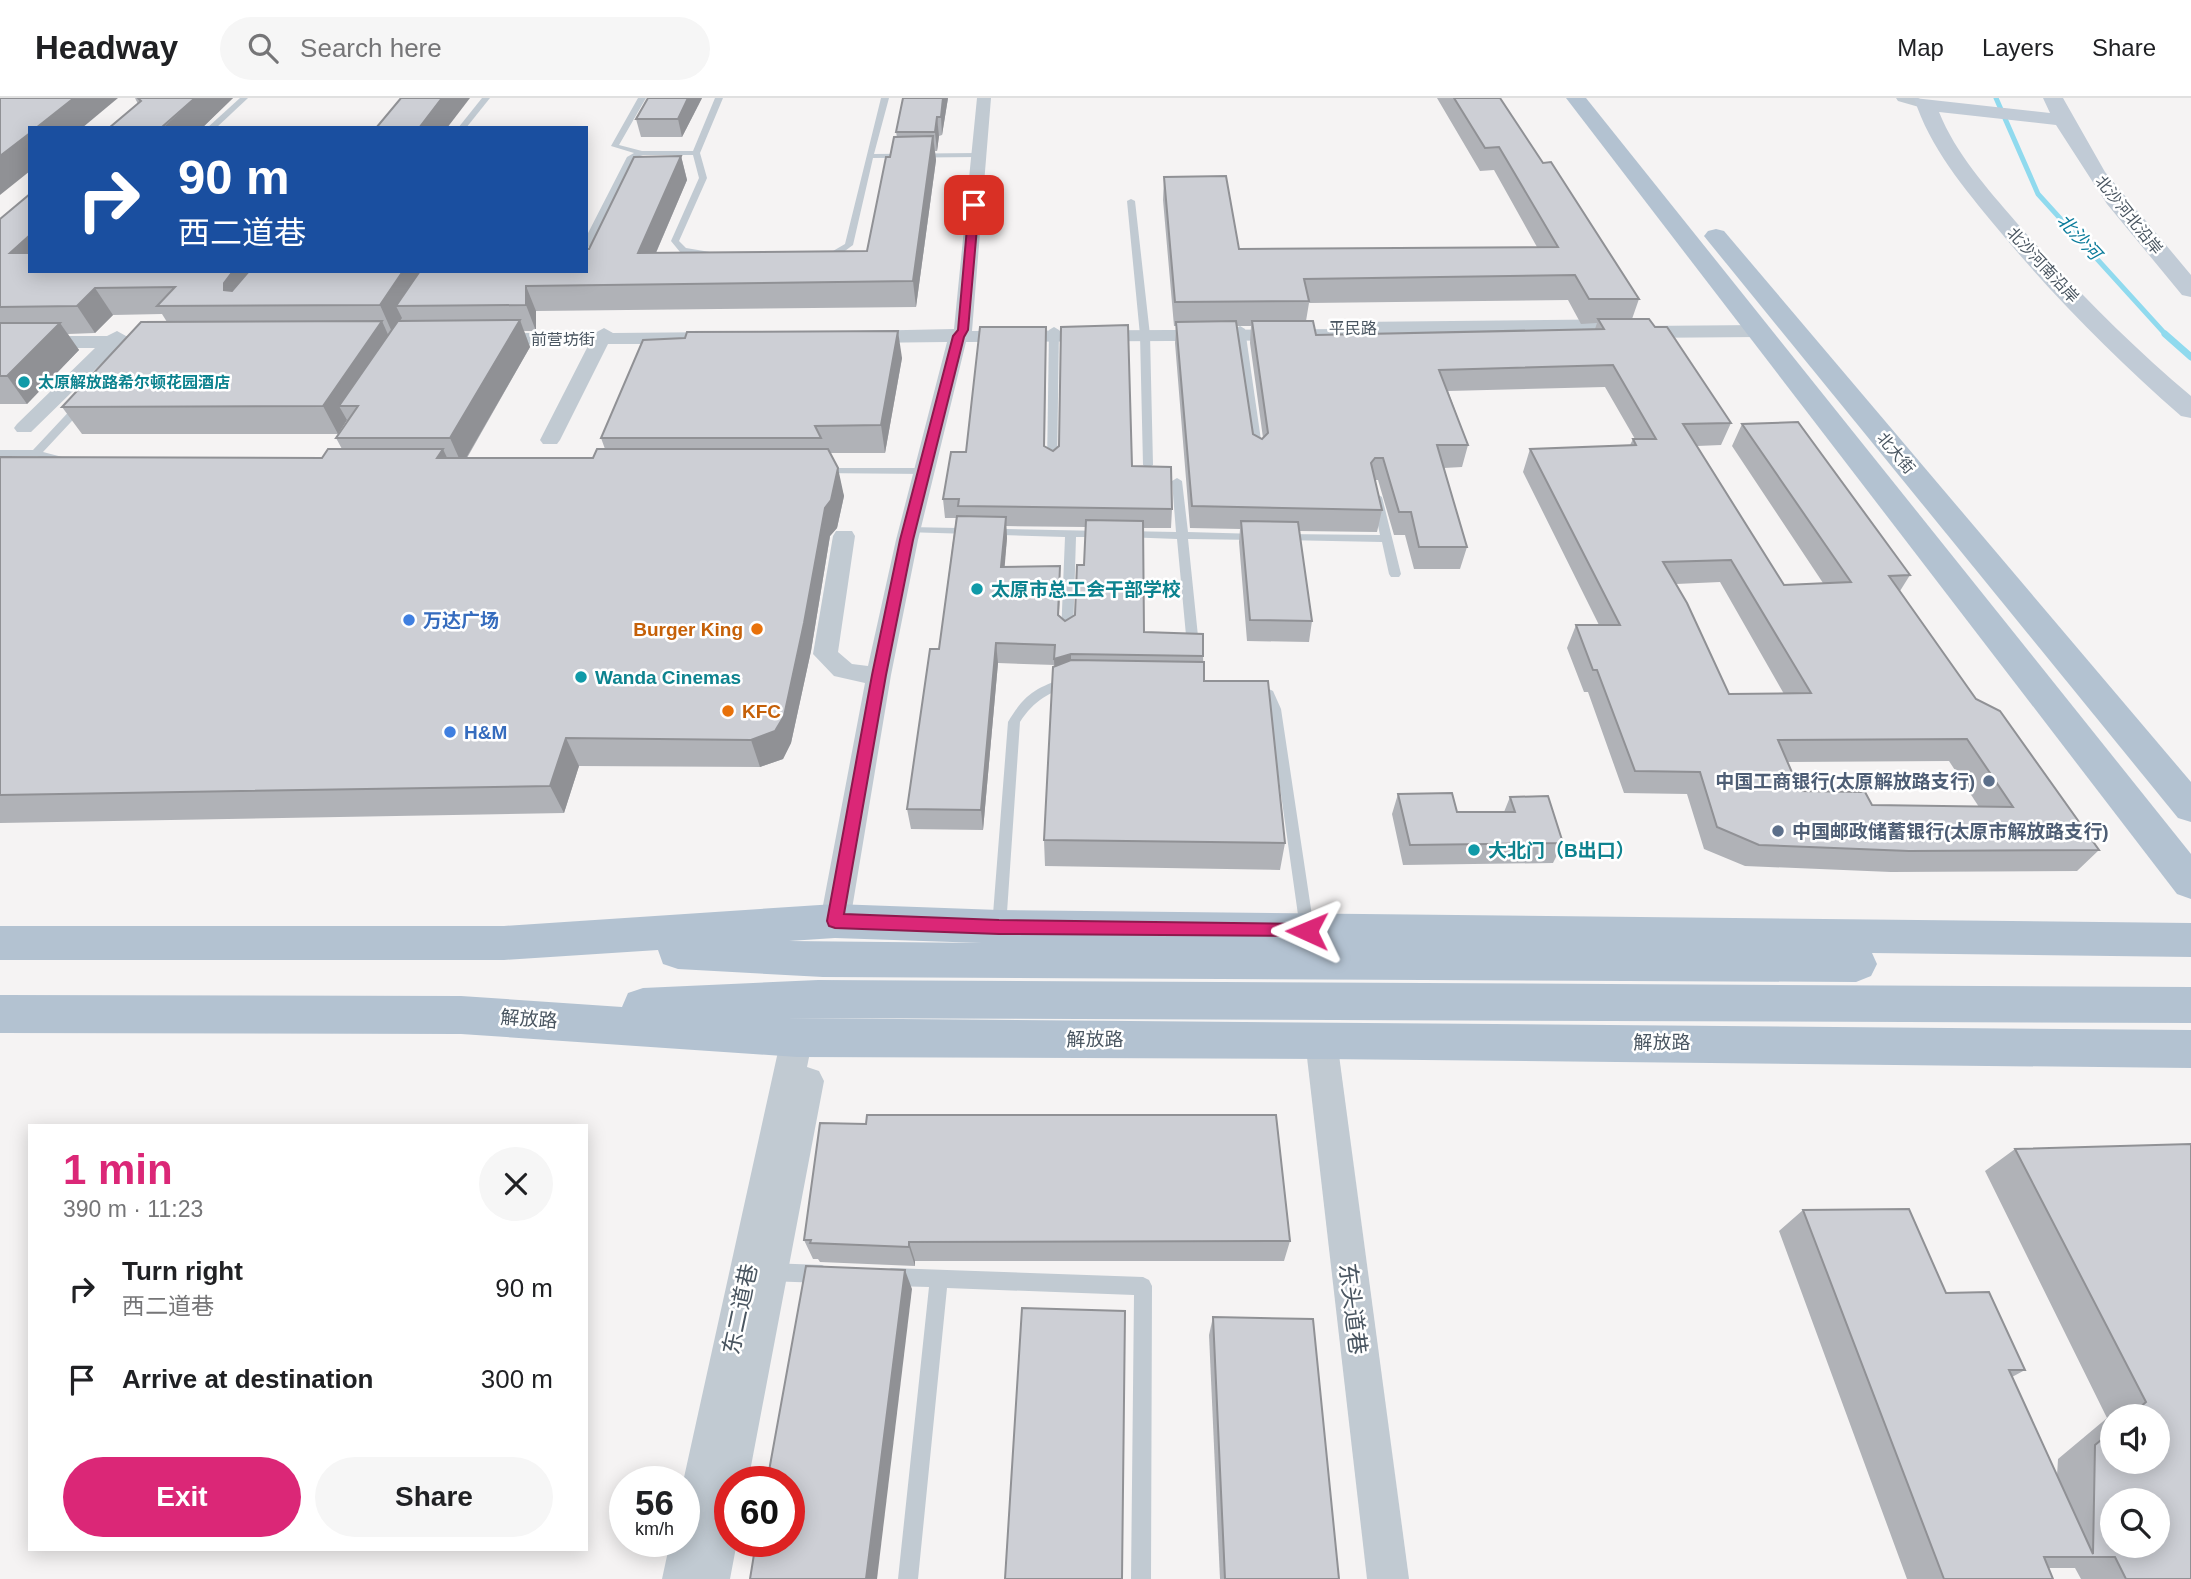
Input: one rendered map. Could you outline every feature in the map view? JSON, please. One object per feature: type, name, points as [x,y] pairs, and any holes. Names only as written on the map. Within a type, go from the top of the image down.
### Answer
[{"type":"main road","points":[[1576,98],[2191,883]]},
{"type":"main road","name":"北大街","points":[[1601,98],[2191,808]]},
{"type":"main road","points":[[0,943],[504,943],[835,921],[999,927],[2191,940]]},
{"type":"main road","points":[[504,943],[814,1009]]},
{"type":"main road","name":"解放路","points":[[814,1009],[2191,966]]},
{"type":"main road","name":"解放路","points":[[0,1014],[461,1015],[814,1009],[2191,1005]]},
{"type":"main road","name":"解放路","points":[[814,1009],[1321,1040],[2191,1049]]},
{"type":"street","points":[[835,921],[879,675],[909,530],[958,332],[978,98]]},
{"type":"street","points":[[975,155],[984,98]]},
{"type":"street","points":[[1903,98],[1934,106],[2055,116]]},
{"type":"street","name":"北沙河南沿岸","points":[[1934,106],[1946,145],[2002,220],[2046,271],[2162,386],[2191,410]]},
{"type":"street","name":"北沙河北沿岸","points":[[2055,116],[2105,190],[2191,290]]},
{"type":"street","points":[[2002,220],[2014,252],[2038,288],[2096,348],[2191,432]]},
{"type":"street","points":[[2140,230],[2191,273]]},
{"type":"street","name":"平民路","points":[[958,332],[1755,328]]},
{"type":"street","points":[[838,334],[958,332]]},
{"type":"street","name":"前营坊街","points":[[472,337],[742,335]]},
{"type":"street","points":[[550,440],[603,336]]},
{"type":"street","points":[[0,340],[129,342],[182,339]]},
{"type":"street","points":[[23,428],[129,342]]},
{"type":"street","points":[[844,536],[825,654],[841,671],[857,675],[879,675]]},
{"type":"street","name":"东二道巷","points":[[683,1579],[759,1271],[814,1009]]},
{"type":"street","name":"东头道巷","points":[[1321,1040],[1388,1579]]},
{"type":"street","name":"东二道巷","points":[[709,1579],[759,1271]]},
{"type":"lane","points":[[213,126],[244,98]]},
{"type":"lane","points":[[464,126],[486,98]]},
{"type":"lane","points":[[642,98],[615,146],[642,153],[696,153]]},
{"type":"lane","points":[[719,98],[696,153],[703,178],[675,241],[684,250],[696,254],[724,254]]},
{"type":"lane","points":[[807,254],[835,254],[849,245],[885,98]]},
{"type":"lane","points":[[588,242],[631,158],[642,153]]},
{"type":"lane","points":[[870,156],[975,155]]},
{"type":"lane","points":[[1131,201],[1144,332],[1148,465]]},
{"type":"lane","points":[[1240,332],[1258,456]]},
{"type":"lane","points":[[1052,465],[1054,333]]},
{"type":"lane","points":[[36,453],[93,392]]},
{"type":"lane","points":[[0,453],[36,453],[76,464]]},
{"type":"lane","points":[[814,471],[924,471]]},
{"type":"lane","points":[[1177,481],[1193,646]]},
{"type":"lane","points":[[1374,485],[1395,574]]},
{"type":"lane","points":[[909,530],[1386,539]]},
{"type":"lane","points":[[1066,635],[1072,533]]},
{"type":"lane","points":[[999,927],[1014,722],[1025,702],[1042,689],[1071,681],[1084,681]]},
{"type":"lane","points":[[1236,684],[1264,689],[1272,698],[1307,931]]},
{"type":"lane","points":[[759,1271],[835,1274]]},
{"type":"lane","points":[[874,1276],[1143,1286],[1141,1579]]},
{"type":"lane","points":[[908,1579],[939,1279]]},
{"type":"building","points":[[0,98],[74,98],[39,126],[28,126],[28,135],[0,156]]},
{"type":"building","points":[[138,98],[195,98],[163,126],[111,126],[141,101]]},
{"type":"building","points":[[401,98],[442,98],[421,126],[378,126]]},
{"type":"building","points":[[648,98],[688,98],[678,119],[636,119]]},
{"type":"building","points":[[903,98],[943,98],[941,117],[937,117],[935,132],[896,132]]},
{"type":"building","points":[[1454,98],[1500,98],[1543,163],[1551,162],[1639,299],[1589,299],[1575,275],[1304,279],[1309,301],[1175,302],[1164,177],[1226,176],[1239,249],[1558,247],[1499,147],[1485,148]]},
{"type":"building","points":[[933,136],[913,281],[526,286],[526,305],[396,306],[419,273],[588,273],[588,249],[634,157],[681,156],[638,253],[867,251],[886,157],[890,157],[894,137]]},
{"type":"building","points":[[28,196],[28,237],[10,253],[28,253],[28,273],[232,273],[224,283],[224,290],[232,291],[247,273],[402,273],[380,305],[157,306],[175,287],[95,288],[77,306],[0,307],[0,219]]},
{"type":"building","points":[[1598,319],[1649,319],[1655,327],[1667,327],[1731,423],[1683,424],[1784,585],[1851,582],[1742,424],[1798,422],[1910,575],[1889,576],[1976,699],[2000,711],[2099,850],[1909,851],[1759,845],[1717,827],[1700,772],[1635,771],[1597,670],[1593,670],[1576,625],[1620,625],[1530,449],[1636,445],[1633,439],[1656,439],[1613,365],[1439,370],[1468,445],[1437,445],[1467,547],[1419,547],[1411,512],[1399,512],[1383,458],[1375,458],[1371,463],[1382,510],[1192,506],[1176,322],[1236,321],[1253,434],[1262,439],[1268,433],[1252,321],[1313,321],[1316,335],[1604,329]],"holes":[[[1731,560],[1811,693],[1729,694],[1687,603],[1663,562]],[[1967,739],[2013,807],[1872,805],[1865,792],[1800,791],[1778,740]]]},
{"type":"building","points":[[520,320],[450,438],[336,438],[358,406],[339,406],[398,321]]},
{"type":"building","points":[[382,321],[323,406],[62,407],[141,322]]},
{"type":"building","points":[[0,323],[60,323],[7,376],[0,376]]},
{"type":"building","points":[[1128,325],[1132,466],[1171,467],[1172,509],[958,506],[959,499],[943,499],[951,452],[966,452],[980,327],[1046,327],[1044,446],[1053,451],[1059,446],[1061,327]]},
{"type":"building","points":[[898,331],[881,425],[815,426],[821,438],[601,438],[643,340],[685,338],[687,332]]},
{"type":"building","name":"万达广场","points":[[328,449],[443,449],[437,458],[593,458],[597,449],[828,449],[838,468],[831,500],[825,508],[784,716],[775,731],[751,740],[566,738],[550,786],[0,795],[0,457],[322,458]]},
{"type":"building","points":[[957,516],[1006,517],[1001,567],[1060,566],[1058,615],[1065,621],[1075,615],[1077,565],[1084,565],[1086,520],[1143,521],[1144,632],[1203,634],[1203,656],[1071,654],[1054,659],[1055,645],[996,643],[981,810],[907,809],[930,649],[939,649]]},
{"type":"building","points":[[1241,521],[1298,522],[1312,621],[1250,620]]},
{"type":"building","points":[[1071,660],[1204,662],[1204,681],[1268,681],[1285,843],[1044,840],[1053,667]]},
{"type":"building","points":[[1452,793],[1457,812],[1515,812],[1510,797],[1548,796],[1563,843],[1410,845],[1398,794]]},
{"type":"building","points":[[867,1115],[1276,1115],[1290,1241],[909,1242],[909,1247],[810,1243],[811,1240],[804,1240],[820,1123],[866,1124]]},
{"type":"building","points":[[2191,1144],[2191,1579],[2126,1579],[2116,1558],[2170,1558],[2170,1488],[2100,1488],[2100,1557],[2044,1557],[2053,1579],[1944,1579],[1803,1210],[1909,1209],[1946,1293],[1989,1292],[2025,1370],[2009,1370],[2093,1554],[2095,1445],[2100,1441],[2100,1474],[2170,1474],[2170,1404],[2144,1404],[2146,1402],[2015,1149]]},
{"type":"building","points":[[806,1266],[905,1270],[866,1579],[750,1579],[754,1557],[805,1557],[805,1466],[770,1466]]},
{"type":"building","points":[[1022,1308],[1125,1311],[1122,1579],[1005,1579]]},
{"type":"building","points":[[1213,1317],[1313,1319],[1339,1579],[1225,1579]]},
{"type":"waterway","name":"北沙河","points":[[1996,98],[2038,194],[2166,335]]},
{"type":"waterway","name":"北沙河","points":[[2166,335],[2191,357]]},
{"type":"place","name":"太原解放路希尔顿花园酒店","points":[[24,382]]},
{"type":"place","name":"太原市总工会干部学校","points":[[977,589]]},
{"type":"place","name":"万达广场","points":[[409,620]]},
{"type":"place","name":"Burger King","points":[[757,629]]},
{"type":"place","name":"Wanda Cinemas","points":[[581,677]]},
{"type":"place","name":"KFC","points":[[728,711]]},
{"type":"place","name":"H&M","points":[[450,732]]},
{"type":"place","name":"中国工商银行(太原解放路支行)","points":[[1989,781]]},
{"type":"place","name":"中国邮政储蓄银行(太原市解放路支行)","points":[[1778,831]]},
{"type":"place","name":"大北门（B出口）","points":[[1474,850]]},
{"type":"route","points":[[974,205],[963,330],[958,336],[907,540],[879,675],[835,921],[999,927],[1307,931]]}]
